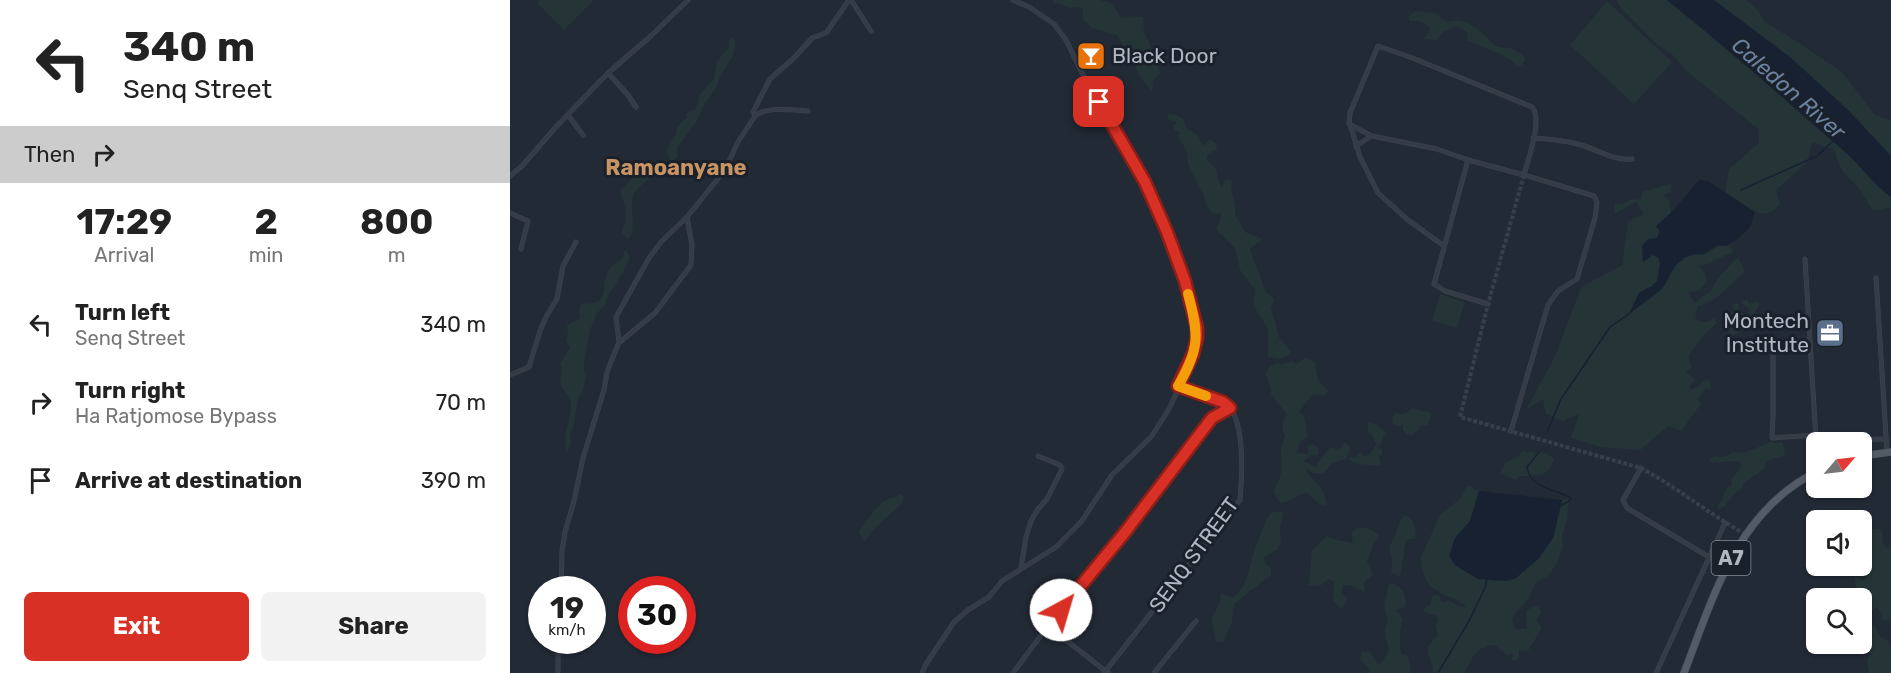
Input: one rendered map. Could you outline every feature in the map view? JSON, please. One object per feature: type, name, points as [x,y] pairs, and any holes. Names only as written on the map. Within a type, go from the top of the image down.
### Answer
[{"type":"main road","points":[[1872,455],[1889,452]]},
{"type":"main road","name":"A7","points":[[1684,673],[1724,574],[1745,534],[1763,511],[1806,479]]},
{"type":"street","points":[[510,177],[608,73],[652,35],[687,0]]},
{"type":"street","points":[[754,116],[753,112],[770,79],[812,38],[826,33],[850,0],[871,32]]},
{"type":"street","points":[[922,673],[954,622],[989,597],[1002,581],[1056,547],[1082,522],[1112,475],[1151,437],[1169,409],[1193,354],[1197,328],[1179,260],[1145,182],[1080,71],[1063,34],[1045,16],[1013,0]]},
{"type":"street","points":[[1444,246],[1408,220],[1378,194],[1356,146],[1349,124],[1350,113],[1378,46],[1532,107],[1536,111],[1537,120],[1524,175]]},
{"type":"street","points":[[608,73],[636,107]]},
{"type":"street","points":[[561,576],[565,532],[574,501],[582,458],[604,390],[607,372],[619,342],[616,317],[636,279],[661,242],[687,217],[725,170],[754,116],[759,112],[782,109],[807,111]]},
{"type":"street","points":[[568,115],[583,135]]},
{"type":"street","points":[[1349,124],[1372,136],[1437,149],[1594,196],[1597,202],[1595,218],[1576,279],[1558,291],[1548,305],[1511,431]]},
{"type":"street","points":[[1356,146],[1372,136]]},
{"type":"street","points":[[1533,138],[1547,138],[1584,145],[1620,160],[1632,159]]},
{"type":"street","points":[[1468,160],[1434,284],[1445,291],[1488,304]]},
{"type":"street","points":[[510,213],[528,221],[521,249]]},
{"type":"street","points":[[619,342],[656,313],[690,265],[692,245],[687,217]]},
{"type":"street","points":[[510,375],[529,367],[543,324],[557,299],[563,266],[576,242]]},
{"type":"street","points":[[1805,259],[1816,432]]},
{"type":"street","points":[[1876,278],[1886,439],[1889,452]]},
{"type":"street","points":[[1773,354],[1772,438],[1806,436]]},
{"type":"street","points":[[1013,673],[1212,418],[1230,408],[1223,402],[1178,386]]},
{"type":"street","name":"SENQ STREET","points":[[1106,672],[1239,500],[1243,474],[1241,448],[1237,424],[1230,408]]},
{"type":"street","points":[[1872,439],[1886,439]]},
{"type":"street","points":[[1021,568],[1031,521],[1047,499],[1062,469],[1060,465],[1038,456]]},
{"type":"street","points":[[1641,468],[1623,500],[1628,507],[1709,557]]},
{"type":"street","points":[[1656,673],[1725,522]]},
{"type":"street","points":[[1154,673],[1196,621]]},
{"type":"street","points":[[1048,626],[1106,672]]},
{"type":"street","points":[[558,654],[558,673]]},
{"type":"shaded area","points":[[539,0],[594,0],[564,30],[537,3]]},
{"type":"shaded area","points":[[1053,0],[1100,0],[1112,3],[1121,18],[1143,17],[1144,32],[1155,55],[1160,73],[1153,81],[1152,91],[1143,81],[1117,35],[1092,28],[1083,19],[1083,9],[1070,8],[1056,3],[1053,5]]},
{"type":"shaded area","points":[[1616,0],[1667,0],[1843,150],[1891,197],[1891,207],[1873,211],[1858,187],[1842,171],[1834,150],[1812,142],[1808,161],[1776,190],[1780,203],[1774,210],[1768,213],[1753,211],[1725,193],[1729,169],[1759,143],[1758,129],[1685,70],[1673,55],[1657,45]]},
{"type":"shaded area","points":[[1714,0],[1746,0],[1757,9],[1765,22],[1842,72],[1875,115],[1891,120],[1891,156],[1849,111],[1791,58]]},
{"type":"shaded area","points":[[1607,1],[1672,62],[1634,104],[1570,45]]},
{"type":"shaded area","points":[[1415,11],[1435,13],[1448,22],[1468,23],[1482,32],[1496,46],[1512,49],[1526,58],[1522,65],[1517,67],[1513,61],[1500,54],[1468,41],[1467,32],[1456,26],[1442,33],[1438,40],[1422,39],[1428,34],[1430,27],[1419,21],[1410,21],[1408,17]]},
{"type":"shaded area","points":[[733,38],[736,42],[733,56],[695,124],[677,148],[677,157],[671,162],[666,150],[677,133],[677,127],[687,117],[686,114],[694,110],[699,95],[714,79],[717,61],[729,47],[728,41]]},
{"type":"shaded area","points":[[1167,114],[1180,117],[1187,129],[1197,135],[1202,144],[1205,145],[1210,139],[1217,144],[1216,150],[1208,154],[1207,159],[1217,171],[1222,188],[1225,179],[1232,180],[1235,214],[1245,232],[1263,239],[1250,249],[1266,292],[1275,300],[1271,307],[1279,337],[1291,352],[1290,355],[1280,359],[1268,357],[1268,329],[1253,305],[1255,290],[1240,270],[1235,248],[1217,231],[1221,213],[1213,214],[1207,206],[1188,163],[1187,152],[1178,136],[1180,133],[1174,129],[1173,125],[1177,122],[1169,120]]},
{"type":"shaded area","points":[[636,175],[641,177],[646,175],[650,178],[634,194],[633,225],[628,240],[622,233],[626,221],[620,190]]},
{"type":"shaded area","points":[[1672,183],[1671,192],[1663,195],[1669,200],[1671,213],[1661,221],[1657,238],[1644,262],[1652,255],[1658,257],[1660,263],[1657,281],[1639,293],[1630,312],[1661,290],[1675,266],[1684,258],[1704,254],[1722,246],[1733,250],[1732,253],[1712,263],[1699,266],[1705,273],[1707,282],[1699,290],[1688,293],[1695,303],[1710,292],[1718,278],[1738,257],[1745,272],[1715,299],[1698,307],[1695,315],[1698,321],[1707,322],[1714,318],[1717,323],[1690,354],[1692,367],[1686,372],[1695,379],[1690,386],[1691,389],[1698,387],[1706,379],[1710,382],[1711,389],[1705,390],[1697,399],[1701,404],[1681,431],[1668,426],[1640,450],[1601,447],[1571,438],[1579,414],[1563,421],[1546,414],[1543,399],[1526,410],[1556,354],[1581,287],[1622,265],[1628,221],[1644,214],[1636,202],[1614,214],[1615,204],[1641,199],[1642,192]]},
{"type":"shaded area","points":[[624,251],[627,251],[630,258],[605,305],[597,313],[590,330],[584,362],[586,376],[583,391],[578,398],[574,425],[570,434],[571,443],[567,453],[565,440],[571,404],[570,398],[560,383],[562,369],[560,364],[570,347],[566,341],[567,325],[580,318],[579,310],[582,303],[592,303],[602,298],[607,274],[624,255]]},
{"type":"shaded area","points":[[1440,294],[1465,302],[1457,328],[1432,321]]},
{"type":"shaded area","points":[[1746,299],[1750,304],[1756,301],[1760,304],[1754,314],[1755,320],[1747,318],[1740,324],[1738,333],[1732,336],[1725,327],[1733,316],[1727,311],[1736,312],[1732,308],[1733,303],[1738,304],[1740,314],[1748,314],[1750,310],[1742,303]]},
{"type":"shaded area","points":[[1306,357],[1315,362],[1318,380],[1329,391],[1325,396],[1313,394],[1299,412],[1304,416],[1308,437],[1300,442],[1296,453],[1308,454],[1308,445],[1313,444],[1319,448],[1318,456],[1311,455],[1304,461],[1315,467],[1330,447],[1337,449],[1342,447],[1344,442],[1349,445],[1350,451],[1346,459],[1333,463],[1322,474],[1313,473],[1305,468],[1321,488],[1327,506],[1318,503],[1306,492],[1287,502],[1280,503],[1273,491],[1282,467],[1281,446],[1285,437],[1283,426],[1287,415],[1271,394],[1265,374],[1270,366],[1276,363],[1283,364],[1292,361],[1296,364]]},
{"type":"shaded area","points":[[1411,408],[1431,413],[1427,425],[1420,426],[1420,429],[1412,435],[1403,430],[1403,424],[1398,427],[1392,423],[1394,413],[1406,413]]},
{"type":"shaded area","points":[[1369,422],[1378,425],[1387,435],[1383,436],[1378,447],[1382,449],[1382,455],[1378,456],[1380,465],[1359,464],[1349,459],[1349,457],[1355,458],[1361,452],[1363,456],[1369,455],[1376,445],[1372,435],[1367,431]]},
{"type":"shaded area","points":[[1772,441],[1783,442],[1785,454],[1767,462],[1764,469],[1744,483],[1724,507],[1718,509],[1726,489],[1732,485],[1731,480],[1741,466],[1739,461],[1712,463],[1710,459],[1733,452],[1748,451]]},
{"type":"shaded area","points":[[1522,451],[1547,453],[1554,459],[1549,470],[1541,475],[1520,476],[1515,480],[1500,473],[1506,463],[1518,457]]},
{"type":"shaded area","points":[[1468,485],[1479,491],[1470,521],[1455,538],[1455,565],[1478,579],[1504,581],[1553,538],[1562,500],[1569,499],[1567,520],[1562,536],[1563,547],[1549,575],[1535,584],[1529,598],[1512,621],[1516,629],[1527,629],[1526,611],[1539,605],[1541,612],[1537,621],[1542,628],[1528,651],[1519,650],[1519,658],[1513,661],[1511,659],[1513,654],[1507,655],[1496,646],[1488,645],[1482,649],[1479,647],[1480,649],[1464,673],[1433,673],[1428,650],[1438,635],[1436,625],[1438,620],[1435,615],[1425,613],[1423,609],[1430,604],[1433,594],[1440,596],[1441,601],[1449,600],[1458,606],[1466,607],[1463,603],[1440,593],[1426,581],[1421,557],[1439,517],[1460,499]]},
{"type":"shaded area","points":[[901,494],[904,498],[902,503],[863,541],[859,531],[873,512],[884,501]]},
{"type":"shaded area","points":[[1284,511],[1280,528],[1281,542],[1277,550],[1264,557],[1265,563],[1271,568],[1271,575],[1234,604],[1232,622],[1223,642],[1216,642],[1211,618],[1220,602],[1221,593],[1233,598],[1241,589],[1270,513]]},
{"type":"shaded area","points":[[1405,515],[1413,522],[1416,538],[1406,540],[1400,577],[1391,572],[1392,561],[1389,546]]},
{"type":"shaded area","points":[[1357,528],[1368,528],[1380,535],[1367,562],[1373,575],[1364,582],[1365,593],[1353,586],[1343,585],[1342,593],[1348,599],[1342,610],[1333,600],[1334,582],[1328,579],[1320,586],[1309,585],[1311,551],[1327,536],[1353,543],[1351,533]]},
{"type":"shaded area","points":[[1872,529],[1880,529],[1886,548],[1891,548],[1891,621],[1882,620],[1877,607],[1872,610],[1872,588],[1857,588],[1855,585],[1855,578],[1858,577],[1861,580],[1872,576]]},
{"type":"shaded area","points":[[1389,583],[1403,590],[1406,602],[1404,608],[1396,610],[1403,619],[1400,632],[1401,653],[1408,656],[1411,673],[1368,673],[1370,671],[1360,659],[1362,652],[1370,652],[1377,663],[1381,664],[1389,650],[1385,632],[1388,622],[1384,605]]},
{"type":"shaded area","points":[[1872,623],[1881,637],[1889,641],[1891,673],[1869,673],[1867,660],[1872,654]]},
{"type":"water","name":"Caledon River","points":[[1667,0],[1714,0],[1791,58],[1849,111],[1891,156],[1891,197],[1842,149]]},
{"type":"water","points":[[1699,180],[1708,181],[1755,212],[1750,227],[1726,246],[1718,245],[1703,254],[1694,254],[1684,258],[1675,266],[1662,289],[1629,314],[1639,293],[1657,281],[1660,263],[1658,257],[1652,255],[1643,262],[1642,246],[1648,239],[1657,238],[1660,232],[1656,226],[1671,213]]},
{"type":"water","points":[[1479,491],[1562,500],[1553,538],[1539,558],[1515,579],[1504,581],[1478,579],[1455,565],[1449,556],[1455,538],[1470,521]]},
{"type":"waterway","name":"Caledon River","points":[[1741,190],[1817,156],[1834,140]]},
{"type":"waterway","points":[[1547,432],[1561,399],[1610,327],[1629,314]]},
{"type":"waterway","points":[[1539,452],[1527,467],[1529,474],[1538,484],[1571,498],[1562,505]]},
{"type":"waterway","points":[[1438,673],[1469,621],[1487,579]]},
{"type":"tunnel","points":[[1524,175],[1488,304],[1460,417],[1641,468],[1745,534]]},
{"type":"slow traffic","points":[[1188,294],[1197,328],[1197,338],[1184,377],[1178,386],[1206,396]]},
{"type":"place","name":"Black Door","points":[[1091,56]]},
{"type":"place","name":"Montech Institute","points":[[1830,333]]},
{"type":"district","name":"Ramoanyane","points":[[676,167]]},
{"type":"route","points":[[1061,610],[1126,531],[1212,418],[1230,408],[1223,402],[1178,386],[1184,377],[1197,338],[1197,328],[1185,281],[1179,260],[1145,182],[1099,102]]}]
